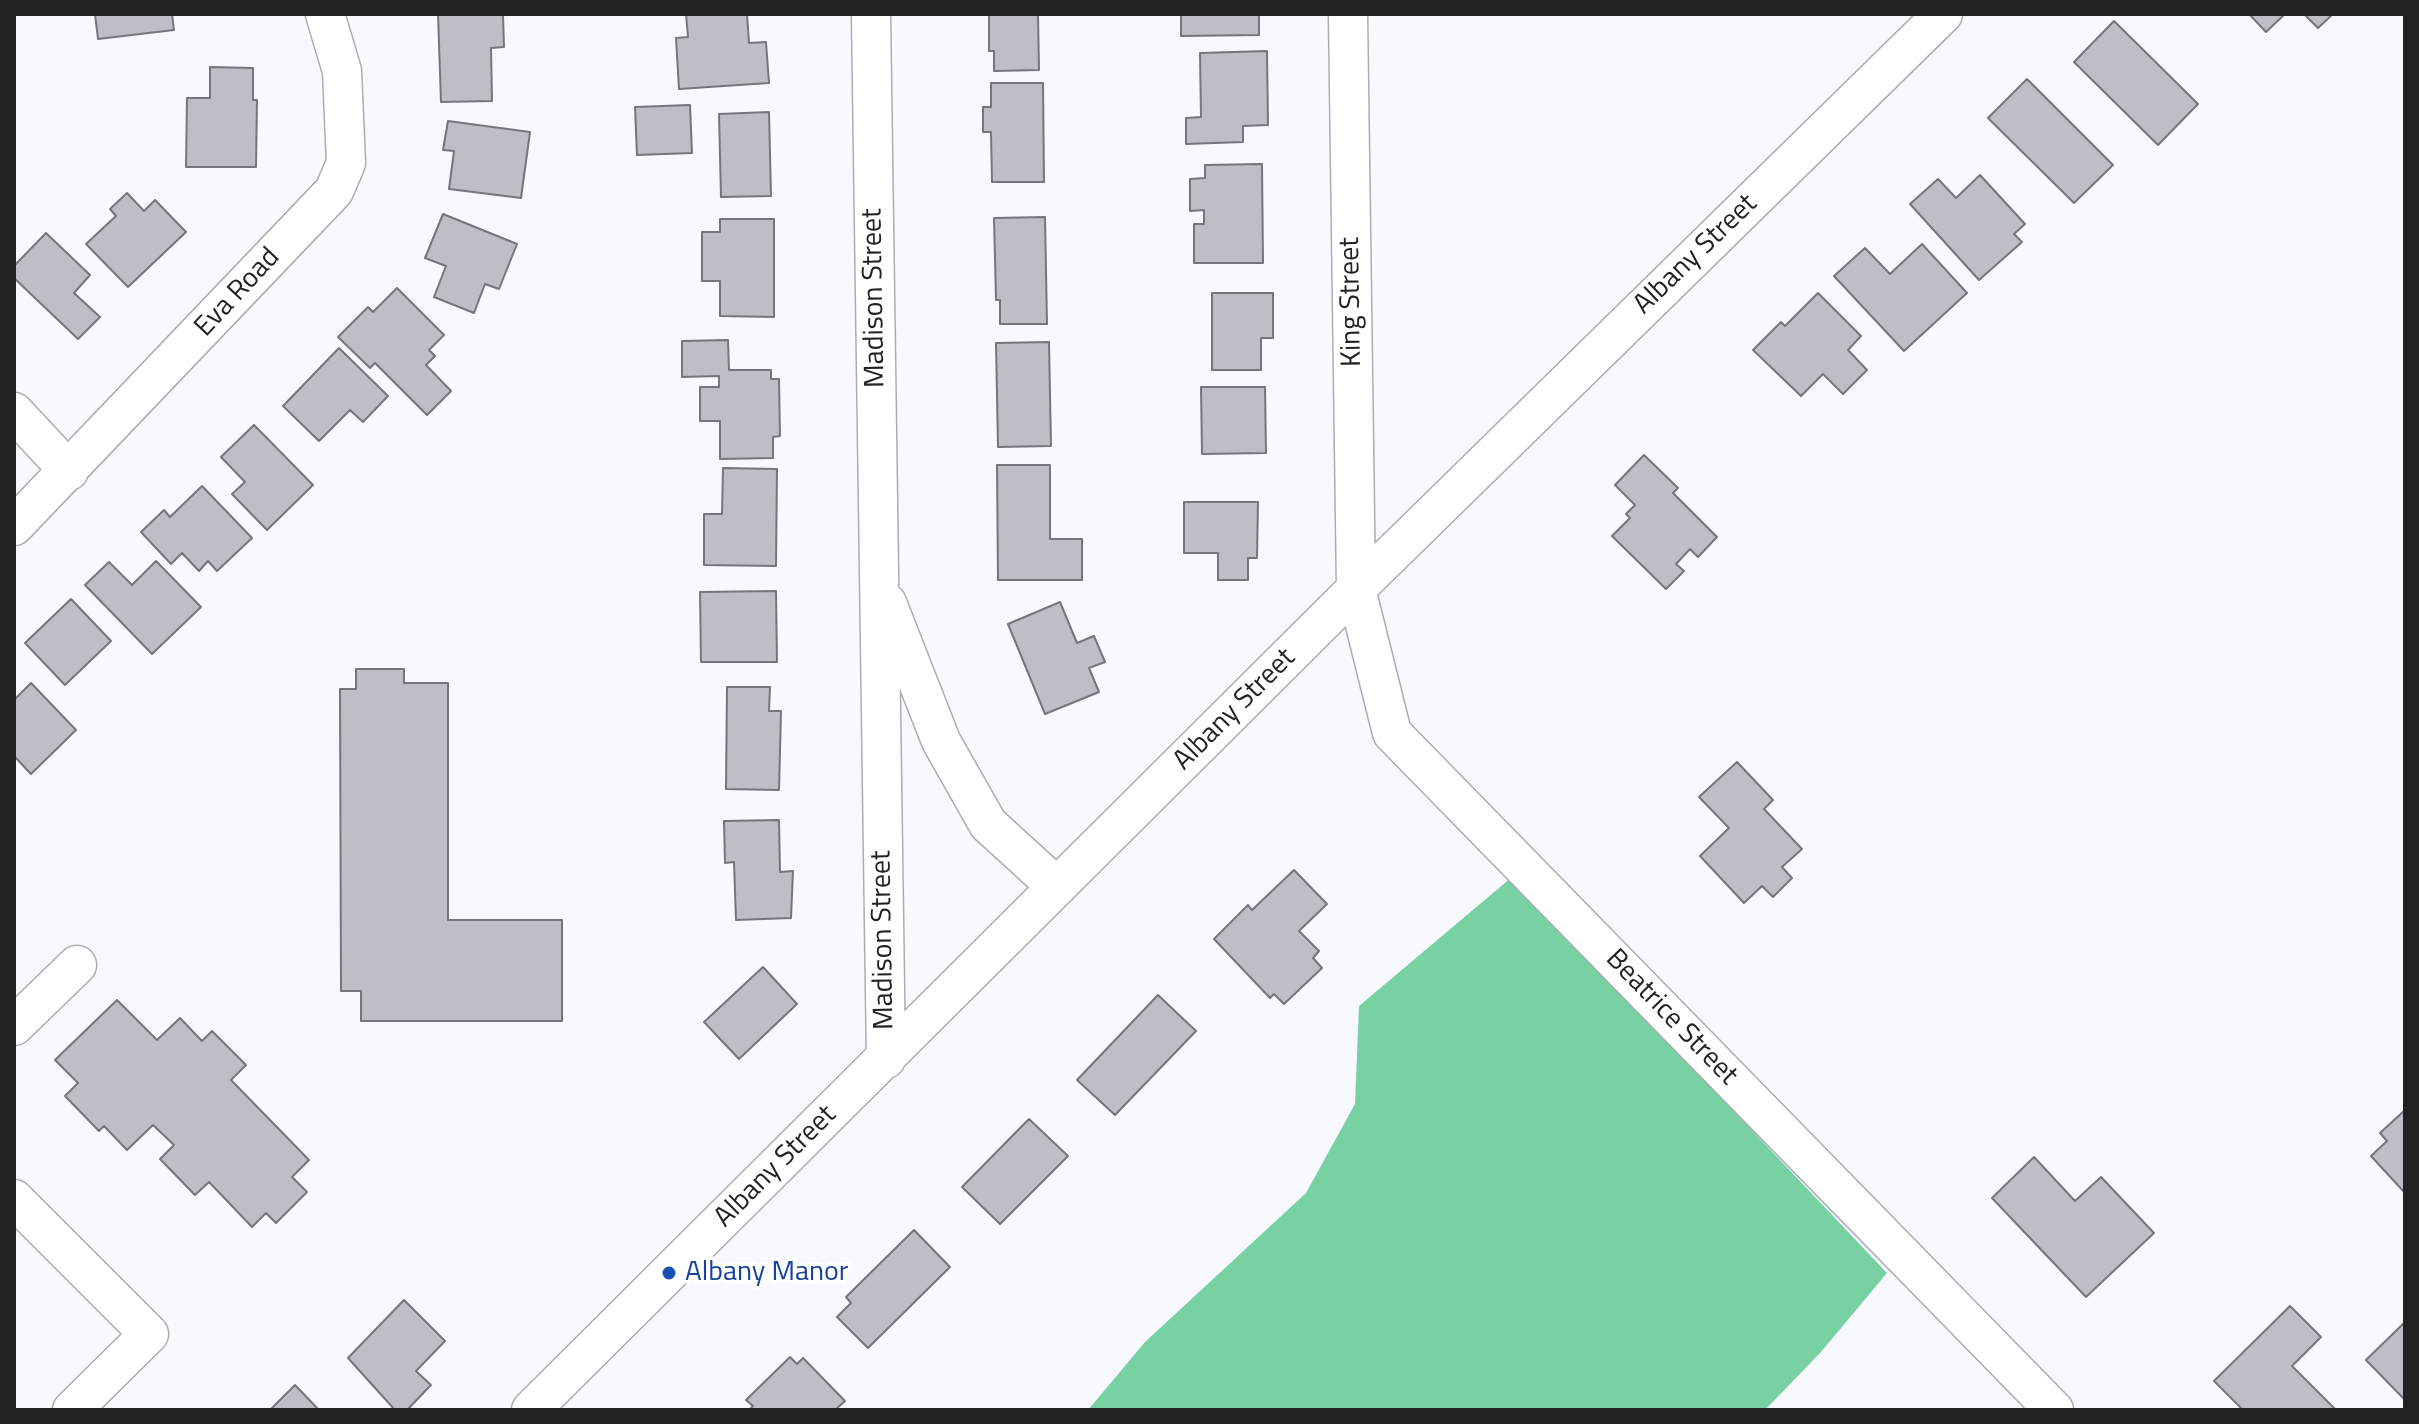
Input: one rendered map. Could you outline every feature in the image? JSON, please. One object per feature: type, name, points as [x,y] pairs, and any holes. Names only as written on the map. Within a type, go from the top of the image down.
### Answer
[{"type":"street","name":"Eva Road","points":[[14,526],[334,191],[346,163],[342,71],[325,14]]},
{"type":"street","name":"Madison Street","points":[[871,14],[886,1059]]},
{"type":"street","name":"King Street","points":[[1348,14],[1356,589]]},
{"type":"street","name":"Albany Street","points":[[531,1410],[1356,589],[1943,14]]},
{"type":"street","points":[[14,412],[69,471]]},
{"type":"street","name":"Madison Street","points":[[879,582],[941,741],[988,824],[1057,887]]},
{"type":"street","name":"Beatrice Street","points":[[1356,589],[1392,733],[2054,1410]]},
{"type":"street","points":[[14,1026],[77,965]]},
{"type":"street","points":[[14,1199],[149,1334],[72,1410]]},
{"type":"green space","points":[[1512,877],[1887,1273],[1821,1352],[1765,1410],[1088,1410],[1145,1342],[1306,1193],[1355,1104],[1359,1006]]},
{"type":"building","points":[[95,14],[172,14],[174,30],[98,39]]},
{"type":"building","points":[[438,14],[503,14],[504,47],[491,48],[492,101],[441,102]]},
{"type":"building","points":[[686,14],[747,14],[749,43],[766,42],[769,83],[679,89],[676,38],[688,37]]},
{"type":"building","points":[[989,14],[1038,14],[1039,70],[994,71],[994,51],[989,51]]},
{"type":"building","points":[[1181,14],[1259,14],[1259,35],[1181,36]]},
{"type":"building","points":[[2249,14],[2285,14],[2266,32]]},
{"type":"building","points":[[2304,14],[2333,14],[2318,28]]},
{"type":"building","points":[[2114,21],[2198,104],[2158,145],[2074,62]]},
{"type":"building","points":[[1267,51],[1268,125],[1243,126],[1243,142],[1186,144],[1186,118],[1201,117],[1200,53]]},
{"type":"building","points":[[210,67],[253,68],[253,100],[257,100],[256,167],[186,167],[187,98],[210,98]]},
{"type":"building","points":[[2027,79],[2113,165],[2074,203],[1988,118]]},
{"type":"building","points":[[991,83],[1043,83],[1044,182],[992,182],[991,132],[983,132],[983,107],[991,107]]},
{"type":"building","points":[[690,105],[692,153],[637,155],[635,107]]},
{"type":"building","points":[[769,112],[771,196],[721,197],[719,114]]},
{"type":"building","points":[[448,121],[530,132],[521,198],[449,189],[454,151],[443,150]]},
{"type":"building","points":[[1262,164],[1263,263],[1194,263],[1194,224],[1204,224],[1204,210],[1190,211],[1190,179],[1205,178],[1205,165]]},
{"type":"building","points":[[1980,175],[2025,224],[2014,234],[2022,242],[1979,280],[1910,204],[1938,179],[1956,198]]},
{"type":"building","points":[[127,193],[144,211],[155,200],[186,232],[128,287],[86,244],[116,216],[110,209]]},
{"type":"building","points":[[443,214],[517,244],[499,289],[485,284],[474,313],[434,297],[446,266],[425,258]]},
{"type":"building","points":[[1045,217],[1047,324],[1000,324],[1000,300],[996,300],[994,218]]},
{"type":"building","points":[[720,219],[774,219],[774,317],[720,316],[720,281],[702,281],[702,232],[720,232]]},
{"type":"building","points":[[46,233],[90,275],[74,293],[100,317],[78,339],[14,278],[14,266]]},
{"type":"building","points":[[1922,244],[1967,293],[1904,351],[1834,276],[1865,248],[1890,274]]},
{"type":"building","points":[[397,288],[444,335],[429,350],[435,356],[426,365],[451,391],[427,415],[375,363],[370,368],[338,337],[368,307],[373,312]]},
{"type":"building","points":[[1212,293],[1273,293],[1273,338],[1261,338],[1261,370],[1212,370]]},
{"type":"building","points":[[1818,293],[1861,336],[1848,350],[1867,370],[1843,394],[1823,374],[1801,396],[1753,350],[1781,322],[1785,326]]},
{"type":"building","points":[[728,340],[729,370],[771,370],[771,379],[779,379],[780,436],[773,437],[773,458],[720,459],[720,421],[700,421],[700,387],[719,387],[719,376],[682,377],[682,341]]},
{"type":"building","points":[[1049,342],[1051,446],[998,447],[996,343]]},
{"type":"building","points":[[339,348],[388,396],[363,422],[350,410],[319,441],[283,406]]},
{"type":"building","points":[[1201,387],[1265,387],[1266,453],[1202,454]]},
{"type":"building","points":[[254,425],[313,485],[267,530],[232,494],[245,482],[221,457]]},
{"type":"building","points":[[1644,455],[1678,488],[1673,493],[1717,537],[1698,557],[1690,549],[1676,564],[1684,571],[1666,589],[1612,536],[1630,518],[1626,514],[1635,505],[1615,485]]},
{"type":"building","points":[[997,465],[1050,465],[1050,539],[1082,539],[1082,580],[998,580]]},
{"type":"building","points":[[723,468],[777,469],[776,566],[704,565],[704,514],[722,514]]},
{"type":"building","points":[[202,486],[252,538],[217,571],[208,561],[199,571],[182,553],[171,564],[141,532],[164,510],[170,517]]},
{"type":"building","points":[[1184,502],[1258,502],[1257,558],[1248,558],[1248,580],[1218,580],[1218,553],[1184,553]]},
{"type":"building","points":[[156,561],[201,607],[152,654],[85,585],[109,562],[132,585]]},
{"type":"building","points":[[776,591],[777,662],[701,662],[700,592]]},
{"type":"building","points":[[71,599],[111,641],[65,685],[25,643]]},
{"type":"building","points":[[1060,602],[1077,643],[1094,636],[1105,662],[1089,668],[1099,692],[1045,714],[1008,624]]},
{"type":"building","points":[[356,669],[404,669],[404,683],[448,683],[448,920],[562,920],[562,1021],[361,1021],[361,991],[341,991],[340,689],[356,689]]},
{"type":"building","points":[[31,683],[76,730],[31,774],[14,756],[14,700]]},
{"type":"building","points":[[727,687],[770,687],[769,711],[781,711],[779,790],[726,789]]},
{"type":"building","points":[[1737,762],[1773,800],[1764,809],[1802,849],[1782,867],[1792,878],[1773,897],[1762,886],[1744,903],[1700,856],[1729,828],[1699,797]]},
{"type":"building","points":[[779,820],[780,872],[793,871],[791,918],[736,920],[734,862],[725,863],[724,821]]},
{"type":"building","points":[[1294,870],[1327,904],[1299,931],[1319,951],[1313,958],[1322,968],[1284,1004],[1274,994],[1270,998],[1214,939],[1248,905],[1252,910]]},
{"type":"building","points":[[763,967],[797,1004],[739,1059],[704,1022]]},
{"type":"building","points":[[1158,995],[1196,1031],[1115,1115],[1077,1080]]},
{"type":"building","points":[[117,1000],[157,1040],[180,1018],[202,1041],[212,1031],[246,1065],[231,1080],[309,1160],[292,1177],[307,1192],[276,1223],[266,1213],[252,1227],[209,1182],[195,1195],[160,1159],[174,1145],[153,1125],[127,1150],[104,1126],[99,1131],[65,1096],[78,1083],[55,1060]]},
{"type":"building","points":[[2405,1110],[2405,1193],[2371,1156],[2387,1141],[2380,1133]]},
{"type":"building","points":[[1029,1119],[1068,1156],[1000,1224],[962,1187]]},
{"type":"building","points":[[2034,1157],[2075,1201],[2101,1177],[2154,1233],[2086,1297],[1992,1198]]},
{"type":"building","points":[[914,1230],[950,1267],[868,1348],[837,1317],[851,1303],[846,1297]]},
{"type":"building","points":[[404,1300],[445,1341],[416,1371],[431,1385],[407,1410],[395,1410],[348,1358]]},
{"type":"building","points":[[2290,1306],[2321,1337],[2292,1366],[2336,1410],[2243,1410],[2214,1381]]},
{"type":"building","points":[[2405,1322],[2405,1400],[2366,1360]]},
{"type":"building","points":[[790,1357],[797,1364],[803,1358],[845,1401],[835,1410],[749,1410],[753,1406],[746,1400]]},
{"type":"building","points":[[295,1385],[319,1410],[270,1410]]},
{"type":"place","name":"Albany Manor","points":[[669,1273]]}]
